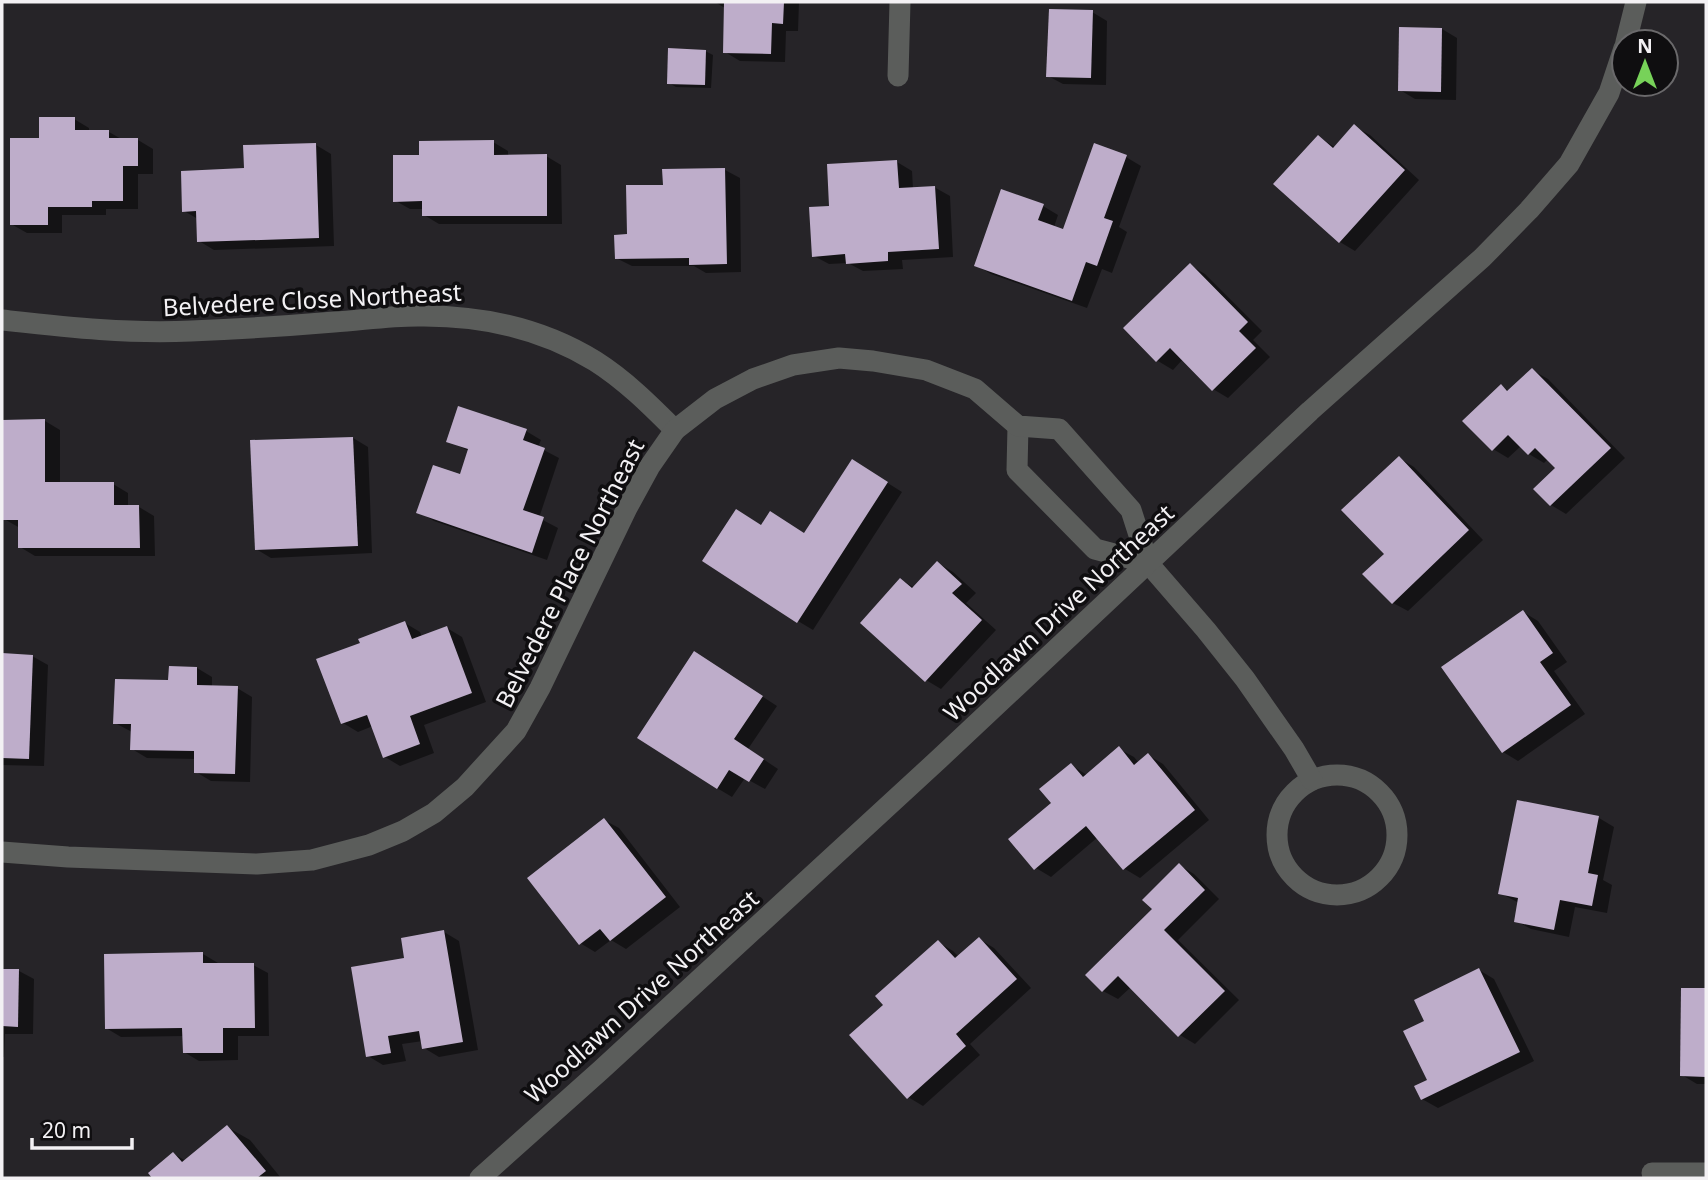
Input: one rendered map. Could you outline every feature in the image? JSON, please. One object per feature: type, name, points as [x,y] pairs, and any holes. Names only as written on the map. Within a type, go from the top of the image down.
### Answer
[{"type":"street","points":[[898,76],[900,2]]},
{"type":"street","points":[[1630,28],[1636,2]]},
{"type":"street","name":"Woodlawn Drive Northeast","points":[[480,1178],[939,759],[1310,411],[1482,258],[1569,164],[1610,90]]},
{"type":"street","name":"Belvedere Close Northeast","points":[[2,320],[143,333],[422,316],[471,318],[522,328],[586,356],[629,385],[675,430]]},
{"type":"street","name":"Belvedere Place Northeast","points":[[2,852],[257,864],[312,860],[369,845],[403,831],[434,813],[465,787],[516,731],[540,688],[627,508],[650,466],[675,430],[715,399],[753,379],[793,365],[839,358],[926,370],[975,389],[1018,426]]},
{"type":"street","points":[[1148,563],[1094,549],[1017,470],[1018,426],[1059,429],[1131,510],[1148,563],[1245,679],[1312,779]]},
{"type":"street","points":[[1341,775],[1369,783],[1390,804],[1398,832],[1392,861],[1374,884],[1347,895],[1318,894],[1293,878],[1279,853],[1277,824],[1289,797],[1312,779],[1341,775]]},
{"type":"street","points":[[1652,1172],[1706,1173]]},
{"type":"building","points":[[724,2],[784,2],[783,24],[772,23],[771,54],[723,53]]},
{"type":"building","points":[[1049,9],[1093,10],[1091,78],[1046,77]]},
{"type":"building","points":[[1399,27],[1442,28],[1441,92],[1398,91]]},
{"type":"building","points":[[668,48],[706,50],[705,85],[667,84]]},
{"type":"building","points":[[39,117],[75,117],[75,130],[109,130],[109,138],[138,138],[138,166],[123,166],[123,201],[92,201],[92,207],[48,207],[48,225],[10,225],[10,138],[39,138]]},
{"type":"building","points":[[1354,124],[1405,170],[1339,243],[1273,184],[1318,135],[1333,148]]},
{"type":"building","points":[[494,140],[494,155],[547,154],[547,216],[422,216],[422,201],[393,202],[393,155],[419,155],[419,141]]},
{"type":"building","points":[[316,143],[319,238],[197,242],[196,211],[182,212],[181,171],[244,168],[243,145]]},
{"type":"building","points":[[1094,143],[1127,155],[1104,218],[1113,221],[1097,266],[1086,262],[1072,301],[974,266],[1001,189],[1044,204],[1038,220],[1063,229]]},
{"type":"building","points":[[897,160],[899,188],[935,186],[939,249],[888,252],[888,261],[846,264],[845,254],[812,257],[809,207],[829,206],[827,164]]},
{"type":"building","points":[[725,168],[727,264],[689,265],[689,258],[615,259],[614,235],[627,234],[626,185],[663,185],[662,169]]},
{"type":"building","points":[[1190,263],[1248,322],[1239,331],[1256,348],[1212,391],[1170,348],[1156,362],[1123,328]]},
{"type":"building","points":[[1532,368],[1611,448],[1550,506],[1533,489],[1555,468],[1535,448],[1528,455],[1508,435],[1492,451],[1462,421],[1501,384],[1507,391]]},
{"type":"building","points":[[458,406],[527,429],[523,440],[545,448],[523,510],[544,517],[532,553],[416,513],[433,465],[460,474],[468,449],[446,442]]},
{"type":"building","points":[[45,419],[45,482],[114,482],[114,505],[139,505],[140,548],[18,548],[18,520],[2,520],[2,420]]},
{"type":"building","points":[[353,437],[358,546],[255,550],[250,440]]},
{"type":"building","points":[[1399,456],[1469,530],[1392,604],[1362,574],[1384,554],[1341,510]]},
{"type":"building","points":[[852,459],[888,482],[797,623],[702,561],[736,509],[761,525],[770,511],[804,533]]},
{"type":"building","points":[[937,561],[962,584],[952,593],[982,620],[925,682],[860,623],[900,578],[912,588]]},
{"type":"building","points":[[1523,610],[1553,653],[1540,662],[1571,705],[1502,753],[1441,667]]},
{"type":"building","points":[[405,621],[412,639],[447,626],[472,693],[410,716],[420,744],[383,758],[367,715],[341,724],[316,659],[360,643],[358,639]]},
{"type":"building","points":[[694,651],[763,696],[734,739],[764,759],[749,782],[729,770],[717,789],[637,738]]},
{"type":"building","points":[[2,653],[33,655],[29,759],[2,758]]},
{"type":"building","points":[[169,666],[197,667],[197,685],[238,686],[235,774],[194,773],[194,751],[130,750],[131,724],[113,724],[115,679],[168,680]]},
{"type":"building","points":[[1119,746],[1134,765],[1148,753],[1195,810],[1123,870],[1086,826],[1034,870],[1008,839],[1051,803],[1039,789],[1071,763],[1083,777]]},
{"type":"building","points":[[1517,800],[1599,816],[1588,873],[1598,875],[1592,906],[1560,900],[1554,930],[1514,922],[1518,898],[1498,894]]},
{"type":"building","points":[[604,818],[666,897],[610,941],[600,929],[579,945],[527,878]]},
{"type":"building","points":[[1179,863],[1205,890],[1164,930],[1225,991],[1178,1037],[1118,976],[1102,992],[1085,975],[1152,909],[1142,900]]},
{"type":"building","points":[[444,930],[463,1042],[422,1049],[419,1031],[388,1036],[391,1053],[366,1057],[351,967],[404,958],[401,938]]},
{"type":"building","points":[[979,937],[1017,979],[956,1034],[966,1046],[907,1099],[849,1035],[883,1005],[875,996],[938,940],[955,958]]},
{"type":"building","points":[[203,952],[203,963],[254,963],[255,1028],[223,1028],[223,1053],[183,1053],[182,1028],[105,1029],[104,954]]},
{"type":"building","points":[[1479,968],[1520,1052],[1421,1100],[1414,1086],[1427,1080],[1403,1031],[1424,1021],[1414,1000]]},
{"type":"building","points":[[2,969],[19,969],[18,1027],[2,1026]]},
{"type":"building","points":[[1681,988],[1706,988],[1706,1077],[1680,1076]]},
{"type":"building","points":[[227,1125],[266,1171],[257,1178],[152,1178],[148,1173],[173,1152],[182,1162]]}]
